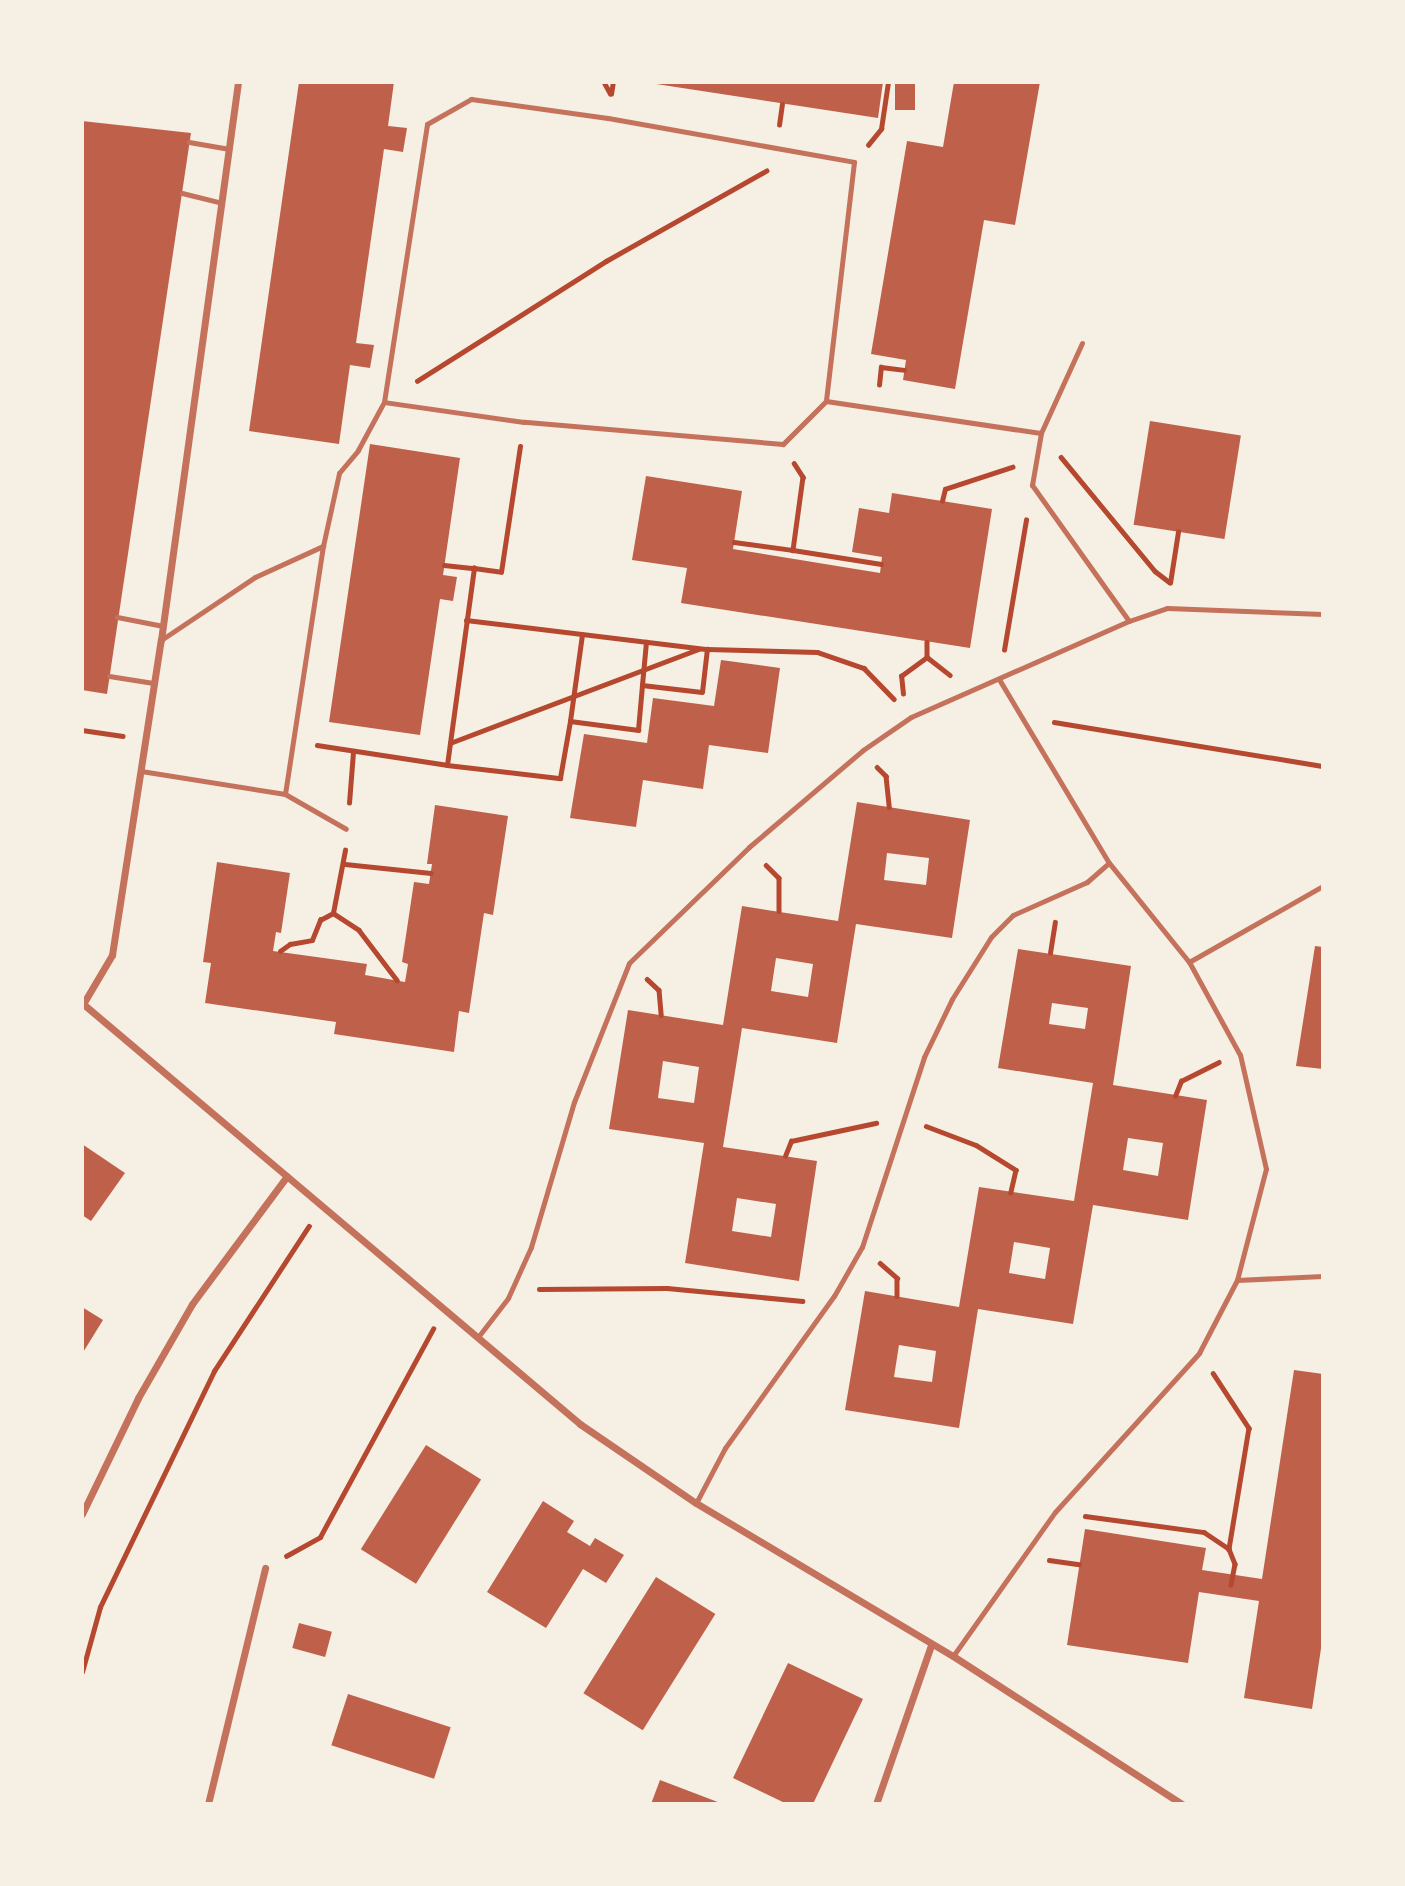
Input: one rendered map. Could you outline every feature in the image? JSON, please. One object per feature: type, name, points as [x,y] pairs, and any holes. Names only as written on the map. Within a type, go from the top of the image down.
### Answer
[{"type":"street","points":[[238,82],[161,640],[111,955],[83,1004],[445,1307],[580,1424],[696,1503],[953,1656],[1182,1804]]},
{"type":"street","points":[[82,1514],[138,1398],[192,1304],[287,1176]]},
{"type":"street","points":[[208,1804],[265,1568]]},
{"type":"street","points":[[876,1804],[931,1645]]},
{"type":"lane","points":[[285,794],[323,546],[338,473],[358,450],[384,402],[427,124],[471,99],[801,151],[854,162],[826,401],[783,444],[524,422],[384,402]]},
{"type":"lane","points":[[189,142],[229,149]]},
{"type":"lane","points":[[181,193],[222,203]]},
{"type":"lane","points":[[1082,343],[1041,433],[1032,485],[1129,621]]},
{"type":"lane","points":[[826,401],[1041,433]]},
{"type":"lane","points":[[161,640],[255,577],[323,546]]},
{"type":"lane","points":[[478,1337],[513,1287],[531,1247],[574,1102],[629,963],[749,846],[863,750],[911,717],[1129,621],[1167,608],[1323,614]]},
{"type":"lane","points":[[117,617],[163,625]]},
{"type":"lane","points":[[109,677],[153,683]]},
{"type":"lane","points":[[953,1656],[1055,1512],[1199,1353],[1237,1280],[1266,1169],[1240,1055],[1189,962],[1109,863],[1018,716],[999,679]]},
{"type":"lane","points":[[141,771],[285,794],[346,829]]},
{"type":"lane","points":[[696,1503],[725,1448],[834,1296],[862,1247],[924,1057],[952,999],[991,937],[1013,915],[1059,897],[1109,863]]},
{"type":"lane","points":[[1189,962],[1323,886]]},
{"type":"lane","points":[[1237,1280],[1323,1276]]},
{"type":"path","points":[[611,94],[613,82]]},
{"type":"path","points":[[881,129],[888,82]]},
{"type":"path","points":[[384,402],[606,261],[801,151]]},
{"type":"path","points":[[876,409],[881,367],[904,370]]},
{"type":"path","points":[[444,565],[501,572],[524,422]]},
{"type":"path","points":[[1041,433],[1155,571],[1170,583]]},
{"type":"path","points":[[783,444],[803,477],[793,550]]},
{"type":"path","points":[[942,501],[946,488],[1037,460]]},
{"type":"path","points":[[999,679],[1032,485]]},
{"type":"path","points":[[1167,608],[1178,532]]},
{"type":"path","points":[[734,542],[881,564]]},
{"type":"path","points":[[447,765],[474,568]]},
{"type":"path","points":[[466,620],[707,649],[817,652],[864,668],[911,717]]},
{"type":"path","points":[[295,742],[447,765],[561,778],[582,635]]},
{"type":"path","points":[[570,720],[638,730],[646,642]]},
{"type":"path","points":[[928,642],[928,657]]},
{"type":"path","points":[[450,743],[699,648]]},
{"type":"path","points":[[642,685],[702,692],[707,649]]},
{"type":"path","points":[[928,657],[948,670],[956,696]]},
{"type":"path","points":[[911,717],[901,676],[928,657]]},
{"type":"path","points":[[1018,716],[1323,766]]},
{"type":"path","points":[[82,730],[146,740]]},
{"type":"path","points":[[863,750],[886,776],[889,807]]},
{"type":"path","points":[[749,846],[779,878],[779,911]]},
{"type":"path","points":[[345,864],[431,873]]},
{"type":"path","points":[[280,951],[290,944],[312,940],[320,920],[334,913],[359,930],[397,980]]},
{"type":"path","points":[[629,963],[659,990],[661,1015]]},
{"type":"path","points":[[1175,1096],[1181,1081],[1240,1055]]},
{"type":"path","points":[[82,1672],[100,1607],[214,1371],[323,1205]]},
{"type":"path","points":[[862,1247],[897,1278],[897,1296]]},
{"type":"path","points":[[513,1287],[667,1288],[804,1302],[834,1296]]},
{"type":"path","points":[[265,1568],[320,1536],[445,1307]]},
{"type":"path","points":[[1199,1353],[1249,1428],[1229,1549],[1235,1564],[1231,1585]]},
{"type":"path","points":[[1055,1512],[1204,1532],[1229,1549]]},
{"type":"building","points":[[299,82],[394,82],[388,126],[407,128],[403,152],[384,149],[356,343],[374,345],[370,368],[350,365],[339,444],[249,431]]},
{"type":"building","points":[[643,82],[883,82],[878,118]]},
{"type":"building","points":[[895,82],[915,82],[915,110],[895,110]]},
{"type":"building","points":[[954,82],[1040,82],[1015,225],[984,220],[955,389],[903,380],[906,360],[871,354],[907,141],[943,147]]},
{"type":"building","points":[[82,121],[191,133],[107,694],[82,690]]},
{"type":"building","points":[[1150,421],[1241,435],[1224,539],[1134,525]]},
{"type":"building","points":[[370,444],[460,458],[443,575],[457,577],[453,601],[440,599],[420,735],[329,722]]},
{"type":"building","points":[[646,476],[742,491],[733,549],[880,573],[882,557],[852,552],[859,508],[889,513],[892,493],[992,509],[970,648],[681,603],[687,568],[632,560]]},
{"type":"building","points":[[721,660],[780,668],[768,753],[709,745],[703,789],[643,780],[636,827],[570,818],[584,734],[647,743],[653,698],[714,706]]},
{"type":"building","points":[[857,802],[970,820],[952,938],[856,924],[837,1043],[742,1028],[723,1147],[817,1161],[799,1281],[685,1263],[704,1143],[609,1129],[628,1010],[723,1025],[742,906],[838,921]],"holes":[[[887,853],[929,858],[926,885],[884,880]],[[776,958],[813,964],[808,997],[771,991]],[[663,1061],[699,1067],[694,1103],[658,1098]],[[737,1198],[776,1204],[771,1237],[732,1231]]]},
{"type":"building","points":[[435,805],[508,816],[493,915],[484,913],[469,1013],[459,1011],[454,1052],[334,1034],[336,1022],[205,1003],[211,963],[203,962],[217,862],[290,873],[281,933],[276,932],[273,951],[367,964],[365,975],[405,982],[408,964],[402,962],[414,882],[429,884],[432,864],[427,864]]},
{"type":"building","points":[[1315,946],[1323,947],[1323,1069],[1296,1066]]},
{"type":"building","points":[[1018,949],[1131,966],[1113,1085],[1207,1100],[1188,1220],[1093,1205],[1073,1324],[978,1309],[959,1428],[845,1410],[865,1291],[959,1307],[979,1187],[1074,1201],[1093,1083],[998,1068]],"holes":[[[1052,1003],[1088,1008],[1085,1029],[1049,1024]],[[1128,1138],[1163,1143],[1158,1176],[1123,1170]],[[1014,1242],[1050,1248],[1045,1279],[1009,1273]],[[899,1345],[936,1351],[932,1382],[894,1377]]]},
{"type":"building","points":[[82,1144],[125,1173],[91,1221],[82,1215]]},
{"type":"building","points":[[82,1307],[103,1320],[82,1354]]},
{"type":"building","points":[[1294,1370],[1323,1374],[1323,1635],[1312,1709],[1244,1698],[1259,1601],[1199,1592],[1188,1663],[1067,1645],[1085,1529],[1206,1548],[1202,1570],[1262,1579]]},
{"type":"building","points":[[426,1445],[481,1479],[416,1584],[361,1549]]},
{"type":"building","points":[[543,1501],[574,1521],[567,1532],[590,1546],[595,1538],[624,1555],[606,1583],[583,1569],[546,1628],[487,1592]]},
{"type":"building","points":[[656,1577],[715,1614],[643,1730],[583,1693]]},
{"type":"building","points":[[299,1623],[332,1632],[325,1657],[292,1648]]},
{"type":"building","points":[[788,1663],[863,1699],[813,1804],[787,1804],[733,1778]]},
{"type":"building","points":[[348,1694],[451,1727],[434,1779],[331,1745]]},
{"type":"building","points":[[660,1780],[723,1804],[651,1804]]}]
